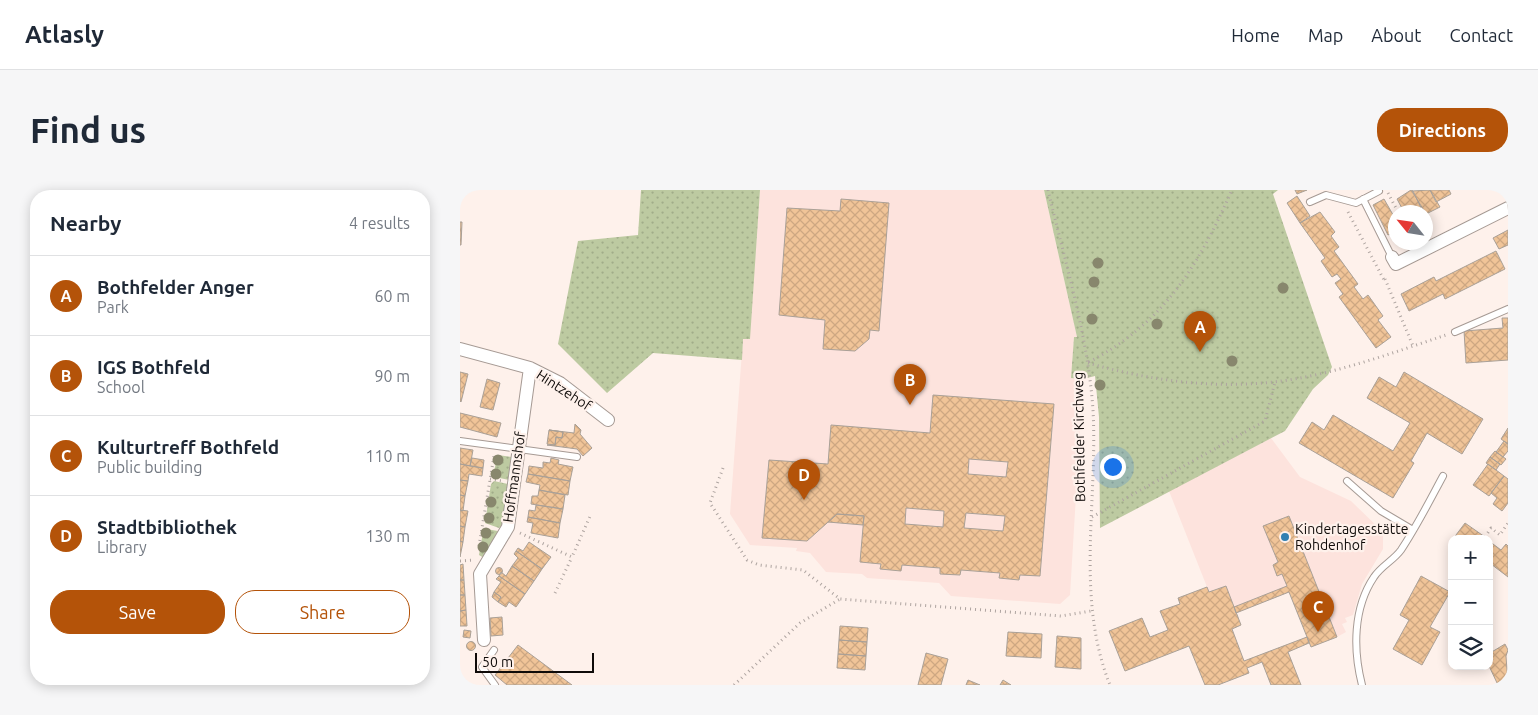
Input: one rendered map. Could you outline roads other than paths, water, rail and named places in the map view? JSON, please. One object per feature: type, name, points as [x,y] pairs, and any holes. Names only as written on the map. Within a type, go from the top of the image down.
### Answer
[{"type":"street","points":[[1394,260],[1508,208]]},
{"type":"street","name":"Hintzehof","points":[[460,349],[530,368],[560,383],[608,420]]},
{"type":"street","name":"Hoffmannshof","points":[[484,640],[480,574],[508,528],[530,368]]},
{"type":"lane","points":[[1310,202],[1326,196],[1356,202],[1379,191]]},
{"type":"lane","points":[[1363,199],[1394,260]]},
{"type":"lane","points":[[1455,332],[1508,309]]},
{"type":"lane","points":[[460,441],[577,457]]},
{"type":"lane","points":[[1362,685],[1356,661],[1356,637],[1365,598],[1375,576],[1401,551],[1443,476]]},
{"type":"lane","points":[[1347,481],[1381,511],[1413,530]]},
{"type":"lane","points":[[494,650],[482,667],[495,685]]},
{"type":"place","name":"Bothfelder Anger","points":[[1200,352]]},
{"type":"place","name":"IGS Bothfeld","points":[[910,405]]},
{"type":"place","name":"Stadtbibliothek","points":[[804,500]]},
{"type":"place","name":"Kindertagesstätte Rohdenhof","points":[[1285,537]]},
{"type":"place","name":"Kulturtreff Bothfeld","points":[[1318,632]]}]
